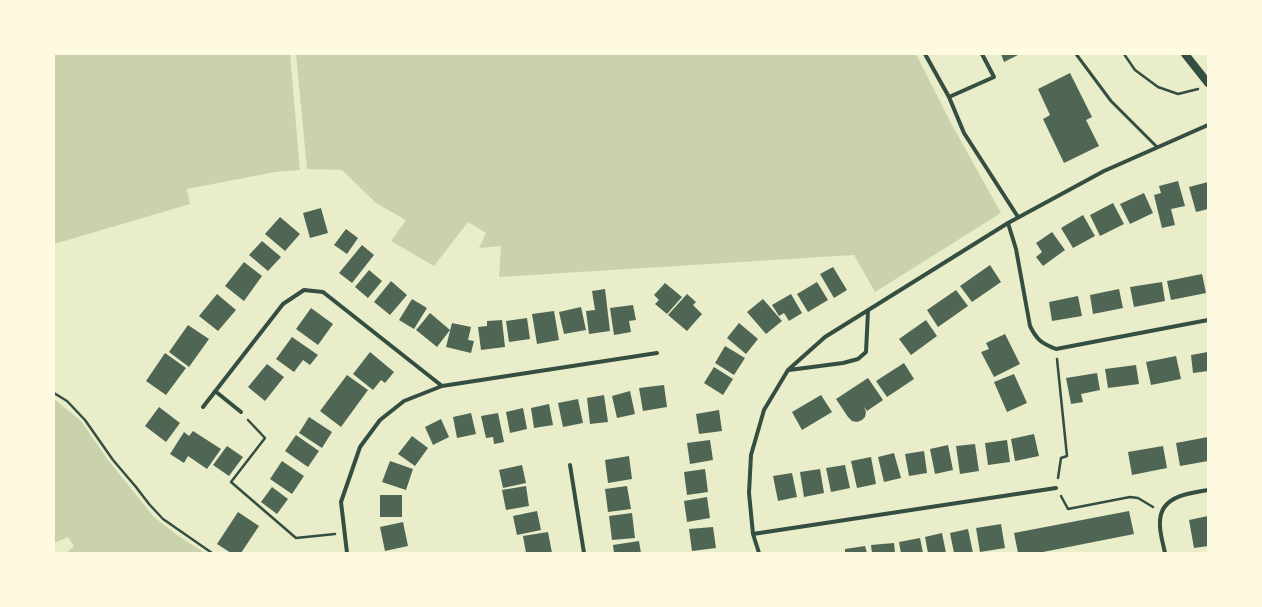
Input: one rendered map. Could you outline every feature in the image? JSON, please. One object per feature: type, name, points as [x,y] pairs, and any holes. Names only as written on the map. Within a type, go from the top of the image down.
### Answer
[{"type":"main road","points":[[1185,54],[1208,83]]},
{"type":"street","points":[[925,54],[949,97],[964,133],[1018,217]]},
{"type":"street","points":[[949,97],[994,77],[982,54]]},
{"type":"street","points":[[758,553],[753,534],[749,493],[751,455],[764,410],[788,370],[825,337],[1008,222],[1104,171],[1208,125]]},
{"type":"street","points":[[1008,222],[1018,257],[1030,326],[1035,337],[1044,345],[1056,349],[1208,320]]},
{"type":"street","points":[[203,407],[283,304],[304,290],[323,292],[442,386]]},
{"type":"street","points":[[788,370],[843,363],[858,359],[866,352],[868,311]]},
{"type":"street","points":[[347,553],[341,502],[360,447],[380,420],[404,401],[442,386],[657,353]]},
{"type":"street","points":[[215,392],[241,412]]},
{"type":"street","points":[[570,465],[584,553]]},
{"type":"street","points":[[753,534],[1056,488]]},
{"type":"street","points":[[1165,553],[1160,521],[1163,509],[1174,498],[1208,490]]},
{"type":"lane","points":[[1076,54],[1111,101],[1157,147]]},
{"type":"path","points":[[1124,54],[1135,70],[1158,87],[1178,94],[1200,89]]},
{"type":"path","points":[[1056,349],[1068,456],[1061,458],[1056,488],[1068,509],[1130,497],[1138,498],[1162,512]]},
{"type":"path","points":[[54,393],[67,401],[85,420],[113,460],[163,519],[212,553]]},
{"type":"path","points":[[241,412],[265,438],[231,482],[296,538],[345,534]]},
{"type":"green space","points":[[54,54],[290,54],[300,170],[275,172],[187,189],[190,204],[54,244]]},
{"type":"green space","points":[[296,54],[916,54],[952,125],[1001,213],[875,292],[854,255],[499,277],[501,246],[479,248],[486,233],[468,222],[434,266],[391,241],[406,220],[376,203],[342,170],[307,169]]},
{"type":"green space","points":[[54,399],[81,421],[108,460],[154,517],[177,535],[205,553],[66,553],[74,546],[68,537],[54,543]]},
{"type":"building","points":[[1001,54],[1020,54],[1004,62]]},
{"type":"building","points":[[1070,73],[1092,117],[1086,120],[1099,146],[1064,163],[1043,119],[1050,115],[1038,89]]},
{"type":"building","points":[[1178,181],[1185,206],[1171,209],[1175,225],[1162,228],[1154,195],[1161,193],[1159,186]]},
{"type":"building","points":[[1208,182],[1208,209],[1196,212],[1189,187]]},
{"type":"building","points":[[1144,193],[1153,213],[1130,224],[1120,204]]},
{"type":"building","points":[[1113,203],[1124,224],[1100,236],[1090,215]]},
{"type":"building","points":[[321,208],[328,233],[310,238],[303,213]]},
{"type":"building","points":[[1083,215],[1095,236],[1073,248],[1061,228]]},
{"type":"building","points":[[280,217],[300,234],[285,251],[265,234]]},
{"type":"building","points":[[346,229],[358,238],[347,254],[334,245]]},
{"type":"building","points":[[1052,232],[1065,250],[1043,266],[1036,257],[1042,252],[1036,243]]},
{"type":"building","points":[[262,241],[281,257],[268,271],[249,255]]},
{"type":"building","points":[[362,245],[374,255],[352,283],[339,273]]},
{"type":"building","points":[[244,262],[262,276],[244,301],[225,286]]},
{"type":"building","points":[[990,265],[1001,282],[972,302],[960,286]]},
{"type":"building","points":[[833,267],[847,290],[834,298],[820,274]]},
{"type":"building","points":[[369,270],[382,281],[368,298],[355,287]]},
{"type":"building","points":[[1202,274],[1206,293],[1171,300],[1167,281]]},
{"type":"building","points":[[391,281],[407,295],[390,315],[374,302]]},
{"type":"building","points":[[817,282],[828,300],[808,312],[797,294]]},
{"type":"building","points":[[1162,282],[1165,301],[1134,307],[1130,287]]},
{"type":"building","points":[[665,283],[682,297],[667,314],[655,304],[659,300],[654,295]]},
{"type":"building","points":[[605,289],[610,331],[589,334],[586,311],[595,310],[592,291]]},
{"type":"building","points":[[1119,289],[1123,308],[1093,314],[1090,295]]},
{"type":"building","points":[[956,290],[968,306],[938,327],[927,310]]},
{"type":"building","points":[[217,294],[236,310],[218,331],[199,316]]},
{"type":"building","points":[[687,294],[696,302],[693,305],[702,314],[687,331],[668,315]]},
{"type":"building","points":[[791,294],[802,313],[789,321],[784,313],[779,316],[772,305]]},
{"type":"building","points":[[1078,296],[1082,316],[1052,321],[1049,302]]},
{"type":"building","points":[[412,299],[427,308],[414,329],[399,320]]},
{"type":"building","points":[[763,299],[782,321],[766,334],[747,312]]},
{"type":"building","points":[[633,305],[636,320],[629,321],[631,332],[614,335],[610,308]]},
{"type":"building","points":[[581,307],[586,330],[564,334],[559,312]]},
{"type":"building","points":[[311,308],[333,324],[318,345],[296,329]]},
{"type":"building","points":[[554,311],[559,340],[537,344],[532,314]]},
{"type":"building","points":[[430,313],[450,330],[437,347],[416,330]]},
{"type":"building","points":[[527,318],[530,339],[509,342],[506,321]]},
{"type":"building","points":[[502,320],[505,347],[481,350],[478,327],[487,326],[487,321]]},
{"type":"building","points":[[926,320],[937,336],[911,355],[899,339]]},
{"type":"building","points":[[452,323],[471,327],[468,340],[474,341],[471,353],[446,347]]},
{"type":"building","points":[[739,323],[758,339],[746,354],[727,338]]},
{"type":"building","points":[[188,325],[209,339],[189,367],[169,352]]},
{"type":"building","points":[[1005,334],[1020,364],[994,377],[981,352],[989,349],[986,343]]},
{"type":"building","points":[[292,337],[318,355],[310,365],[303,360],[294,372],[276,359]]},
{"type":"building","points":[[725,346],[745,358],[734,375],[715,363]]},
{"type":"building","points":[[370,352],[394,372],[385,383],[381,380],[373,390],[353,374]]},
{"type":"building","points":[[1208,352],[1208,371],[1193,373],[1191,355]]},
{"type":"building","points":[[165,353],[186,368],[166,395],[146,381]]},
{"type":"building","points":[[1176,356],[1181,379],[1151,385],[1146,362]]},
{"type":"building","points":[[904,363],[914,379],[887,397],[876,381]]},
{"type":"building","points":[[267,364],[284,377],[265,401],[248,387]]},
{"type":"building","points":[[1136,365],[1139,384],[1108,388],[1105,369]]},
{"type":"building","points":[[714,367],[733,379],[723,395],[704,383]]},
{"type":"building","points":[[1097,373],[1100,390],[1081,394],[1083,402],[1071,404],[1066,378]]},
{"type":"building","points":[[1014,374],[1027,403],[1007,412],[994,382]]},
{"type":"building","points":[[347,375],[368,390],[341,427],[320,411]]},
{"type":"building","points":[[868,378],[883,400],[867,411],[864,407],[866,412],[865,417],[857,422],[852,421],[836,399]]},
{"type":"building","points":[[664,385],[667,407],[643,411],[639,388]]},
{"type":"building","points":[[630,391],[635,414],[617,418],[612,396]]},
{"type":"building","points":[[604,395],[608,422],[590,424],[587,398]]},
{"type":"building","points":[[821,395],[832,412],[802,430],[792,412]]},
{"type":"building","points":[[578,399],[583,423],[563,427],[558,403]]},
{"type":"building","points":[[549,404],[553,425],[534,428],[531,408]]},
{"type":"building","points":[[159,407],[180,423],[166,442],[145,426]]},
{"type":"building","points":[[523,408],[527,429],[510,433],[506,412]]},
{"type":"building","points":[[719,410],[722,431],[699,434],[696,414]]},
{"type":"building","points":[[471,413],[476,434],[457,438],[453,417]]},
{"type":"building","points":[[498,413],[504,442],[494,444],[493,437],[486,438],[481,416]]},
{"type":"building","points":[[309,417],[332,432],[322,448],[299,433]]},
{"type":"building","points":[[441,419],[449,437],[433,445],[425,427]]},
{"type":"building","points":[[193,431],[221,449],[207,469],[188,456],[184,463],[170,454],[184,432],[189,436]]},
{"type":"building","points":[[1034,434],[1039,456],[1015,461],[1011,439]]},
{"type":"building","points":[[296,435],[319,451],[308,467],[285,451]]},
{"type":"building","points":[[412,436],[428,448],[415,466],[398,454]]},
{"type":"building","points":[[1208,437],[1208,461],[1180,466],[1176,443]]},
{"type":"building","points":[[710,440],[713,460],[690,464],[687,443]]},
{"type":"building","points":[[1007,440],[1010,462],[988,465],[985,443]]},
{"type":"building","points":[[975,444],[979,471],[960,474],[956,446]]},
{"type":"building","points":[[948,445],[953,470],[935,474],[930,449]]},
{"type":"building","points":[[227,446],[243,457],[229,476],[213,465]]},
{"type":"building","points":[[1163,446],[1167,468],[1132,475],[1128,452]]},
{"type":"building","points":[[924,451],[927,473],[909,476],[905,454]]},
{"type":"building","points":[[894,453],[901,478],[884,482],[878,457]]},
{"type":"building","points":[[629,456],[632,479],[608,483],[605,460]]},
{"type":"building","points":[[871,457],[876,484],[857,488],[851,461]]},
{"type":"building","points":[[282,461],[304,476],[292,494],[270,479]]},
{"type":"building","points":[[390,461],[413,469],[406,490],[382,482]]},
{"type":"building","points":[[522,465],[526,483],[503,488],[499,470]]},
{"type":"building","points":[[845,465],[850,488],[831,492],[826,468]]},
{"type":"building","points":[[705,469],[708,492],[687,495],[684,472]]},
{"type":"building","points":[[820,469],[824,493],[804,497],[800,472]]},
{"type":"building","points":[[792,473],[797,497],[778,501],[773,476]]},
{"type":"building","points":[[526,486],[529,506],[506,510],[502,490]]},
{"type":"building","points":[[627,486],[631,509],[608,512],[605,489]]},
{"type":"building","points":[[272,487],[288,499],[277,514],[261,502]]},
{"type":"building","points":[[380,495],[402,495],[402,517],[380,517]]},
{"type":"building","points":[[707,497],[710,518],[687,522],[684,501]]},
{"type":"building","points":[[537,511],[541,530],[517,535],[513,516]]},
{"type":"building","points":[[1129,511],[1134,534],[1038,553],[1018,553],[1014,533]]},
{"type":"building","points":[[238,512],[259,526],[241,553],[231,553],[217,544]]},
{"type":"building","points":[[632,513],[635,538],[612,540],[609,516]]},
{"type":"building","points":[[1208,516],[1208,546],[1194,548],[1189,520]]},
{"type":"building","points":[[403,522],[408,546],[385,551],[380,527]]},
{"type":"building","points":[[1001,524],[1005,548],[980,552],[976,528]]},
{"type":"building","points":[[713,527],[716,548],[692,551],[689,529]]},
{"type":"building","points":[[968,529],[973,553],[954,553],[950,533]]},
{"type":"building","points":[[548,532],[552,553],[526,553],[523,536]]},
{"type":"building","points":[[942,533],[946,553],[928,553],[925,537]]},
{"type":"building","points":[[920,538],[923,553],[901,553],[899,542]]},
{"type":"building","points":[[639,541],[641,553],[614,553],[613,545]]},
{"type":"building","points":[[894,543],[895,553],[872,553],[871,545]]},
{"type":"building","points":[[865,546],[867,553],[845,553],[845,549]]}]
